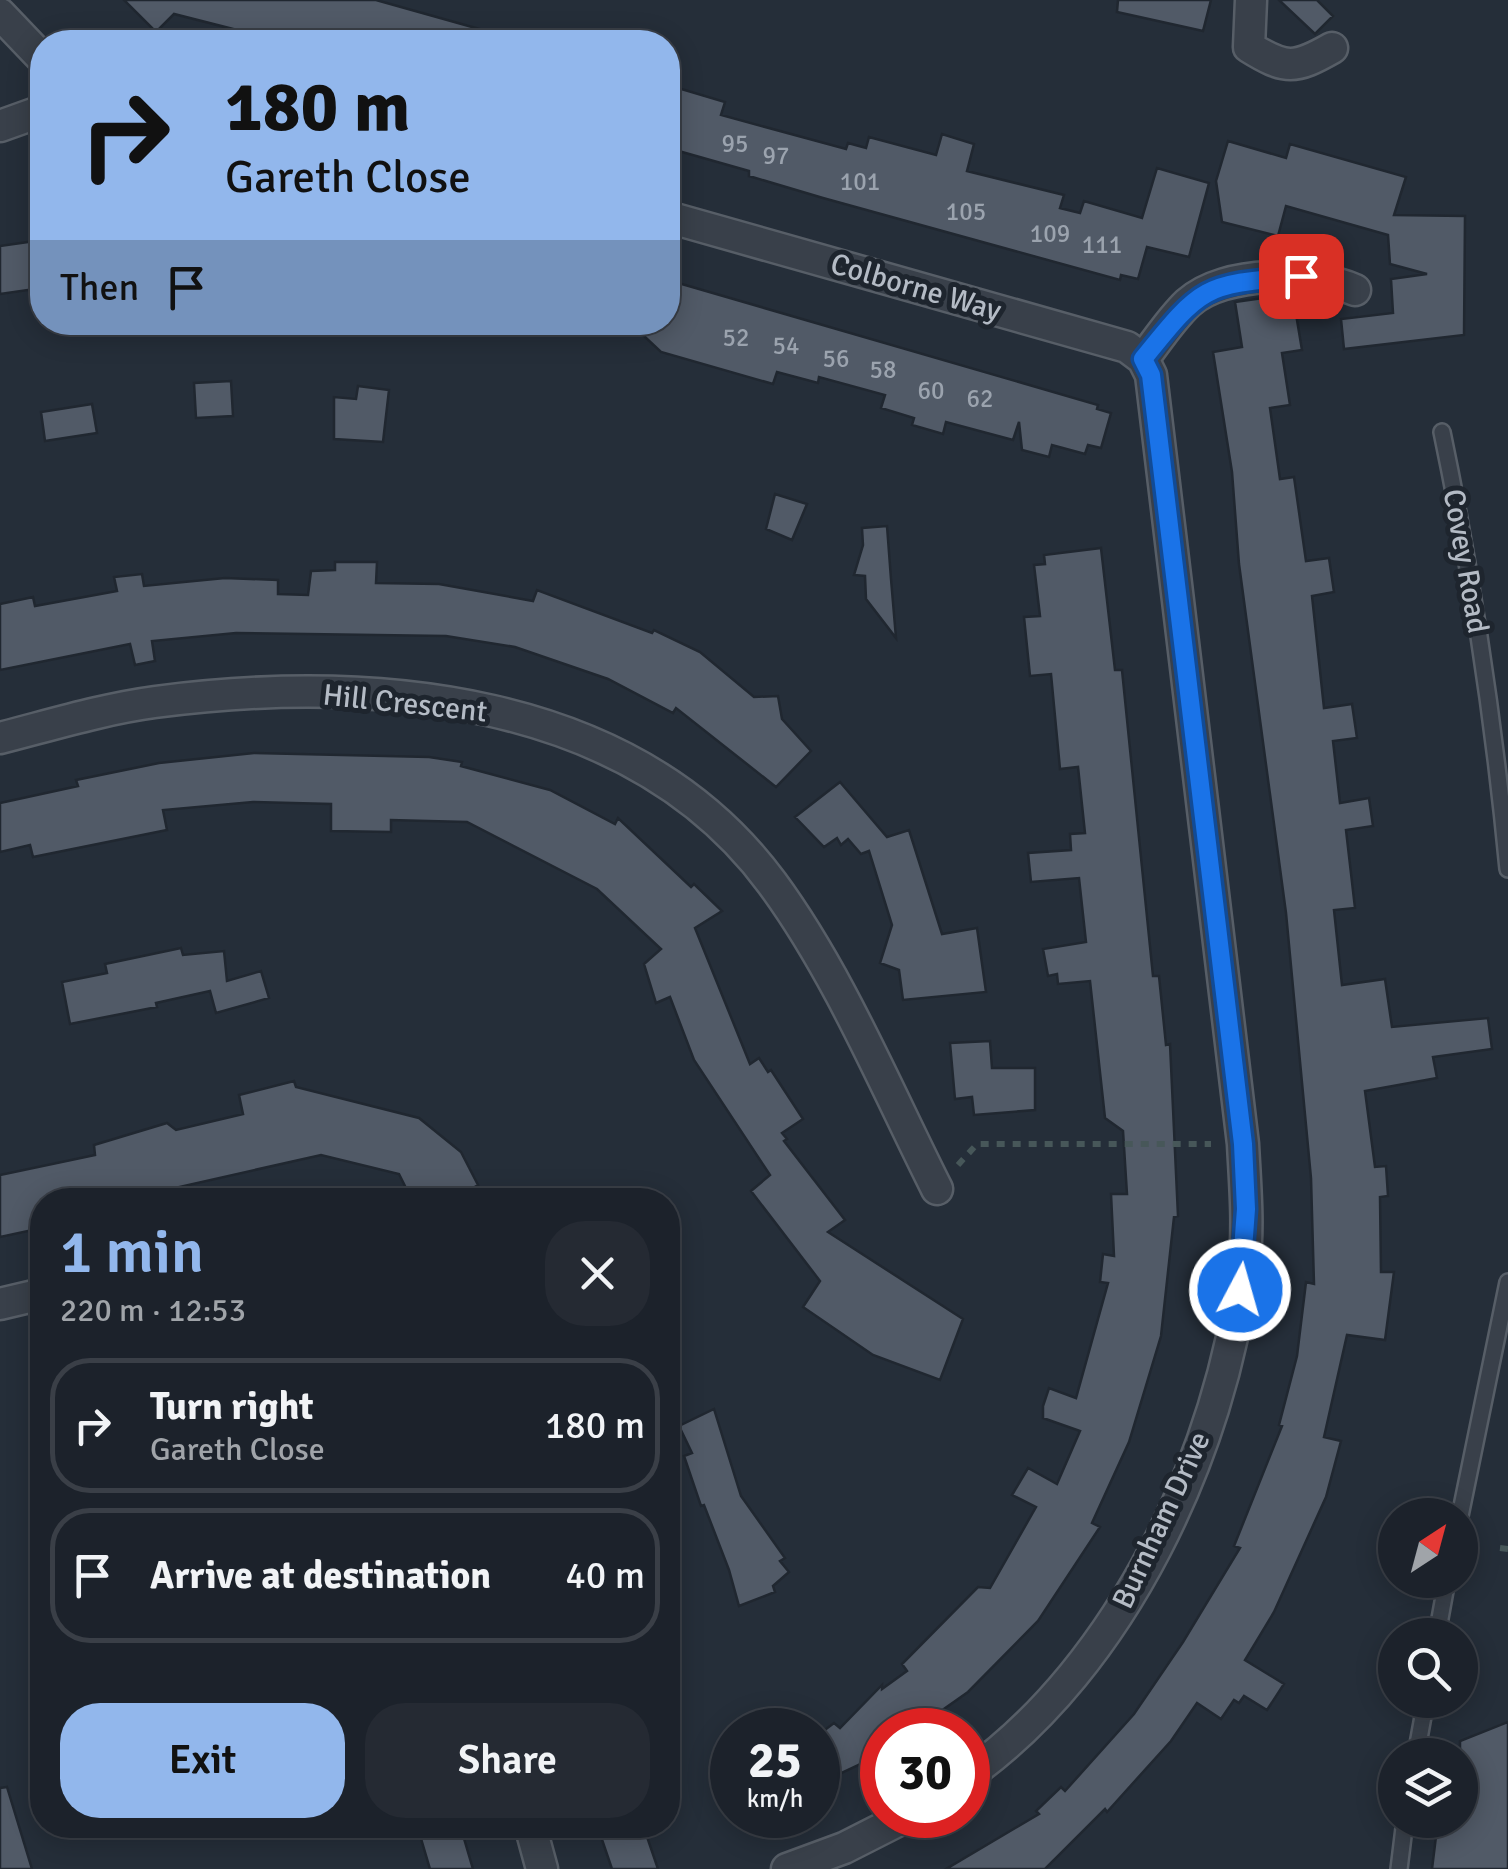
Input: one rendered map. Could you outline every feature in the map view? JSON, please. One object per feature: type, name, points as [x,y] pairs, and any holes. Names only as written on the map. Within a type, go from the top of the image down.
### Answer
[{"type":"street","points":[[1251,0],[1249,47],[1272,62],[1295,67],[1332,48]]},
{"type":"street","points":[[0,14],[30,45]]},
{"type":"street","points":[[0,126],[30,116]]},
{"type":"street","name":"Colborne Way","points":[[680,220],[1128,347],[1147,367]]},
{"type":"street","points":[[1147,367],[1189,302],[1212,288],[1301,276],[1335,281],[1355,290]]},
{"type":"street","name":"Burnham Drive","points":[[990,1757],[1085,1664],[1120,1611],[1178,1497],[1219,1382],[1244,1266],[1243,1144],[1147,367]]},
{"type":"street","name":"Hill Crescent","points":[[0,738],[151,702],[243,692],[321,693],[474,705],[540,723],[608,750],[669,786],[724,829],[770,880],[809,938],[938,1189]]},
{"type":"street","points":[[0,1304],[30,1297]]},
{"type":"street","points":[[534,1838],[542,1869]]},
{"type":"street","points":[[787,1869],[864,1838]]},
{"type":"lane","name":"Covey Road","points":[[1442,432],[1464,538],[1500,785],[1508,869]]},
{"type":"lane","points":[[1464,1498],[1508,1282]]},
{"type":"lane","points":[[1399,1869],[1403,1838]]},
{"type":"path","points":[[938,1189],[977,1144],[1243,1144]]},
{"type":"building","points":[[124,0],[376,0],[483,30],[237,30],[174,14],[154,30]]},
{"type":"building","points":[[1118,0],[1211,0],[1203,31],[1117,12]]},
{"type":"building","points":[[1279,0],[1317,0],[1333,16],[1315,34]]},
{"type":"building","points":[[680,89],[725,102],[721,115],[846,149],[848,143],[866,148],[869,137],[936,155],[942,134],[974,144],[967,171],[1064,195],[1060,208],[1080,213],[1084,201],[1142,218],[1157,168],[1209,183],[1189,257],[1147,247],[1138,279],[1121,275],[1120,280],[823,198],[749,176],[749,171],[680,151]]},
{"type":"building","points":[[1228,141],[1286,158],[1290,144],[1406,177],[1394,215],[1465,216],[1464,335],[1344,349],[1341,319],[1393,313],[1391,279],[1427,274],[1390,264],[1388,235],[1286,206],[1278,236],[1222,222],[1216,181]]},
{"type":"building","points":[[30,242],[30,290],[0,294],[0,246]]},
{"type":"building","points":[[680,283],[1098,405],[1097,409],[1111,413],[1101,448],[1088,445],[1085,454],[1052,445],[1049,457],[1022,450],[1019,422],[1013,440],[946,422],[943,434],[912,425],[914,418],[881,408],[885,395],[819,377],[818,383],[777,372],[773,384],[661,352],[643,335],[680,335]]},
{"type":"building","points":[[1293,296],[1302,350],[1282,353],[1290,405],[1270,408],[1280,479],[1294,477],[1306,561],[1329,558],[1334,592],[1312,596],[1324,708],[1352,704],[1357,738],[1333,741],[1340,803],[1369,798],[1373,826],[1346,830],[1355,908],[1334,910],[1342,985],[1385,979],[1392,1027],[1488,1018],[1492,1049],[1433,1057],[1437,1078],[1365,1091],[1375,1167],[1386,1166],[1388,1196],[1380,1197],[1381,1272],[1394,1272],[1385,1340],[1347,1335],[1324,1437],[1341,1441],[1326,1497],[1274,1612],[1245,1660],[1284,1684],[1267,1710],[1244,1696],[1239,1703],[1234,1700],[1221,1719],[1197,1703],[1171,1741],[1107,1812],[1105,1809],[1045,1869],[946,1869],[1039,1814],[1036,1811],[1061,1787],[1065,1791],[1134,1714],[1183,1642],[1240,1548],[1234,1546],[1282,1426],[1279,1425],[1297,1356],[1306,1282],[1314,1284],[1311,1178],[1286,913],[1239,564],[1232,472],[1213,352],[1242,347],[1235,302]]},
{"type":"building","points":[[231,381],[233,416],[196,418],[194,383]]},
{"type":"building","points":[[358,386],[389,390],[383,442],[334,439],[334,397],[356,399]]},
{"type":"building","points":[[92,404],[97,433],[45,441],[41,412]]},
{"type":"building","points":[[775,494],[807,504],[792,540],[766,529]]},
{"type":"building","points":[[887,526],[896,638],[866,599],[865,576],[854,575],[863,545],[862,528]]},
{"type":"building","points":[[1101,548],[1115,670],[1122,670],[1153,976],[1159,976],[1166,1045],[1170,1044],[1178,1216],[1174,1217],[1161,1336],[1129,1442],[1092,1523],[1100,1527],[1038,1621],[968,1692],[945,1708],[860,1708],[860,1764],[840,1774],[840,1728],[882,1685],[882,1689],[907,1671],[902,1664],[978,1587],[990,1588],[1036,1507],[1012,1495],[1028,1468],[1057,1484],[1080,1431],[1043,1418],[1043,1406],[1049,1388],[1076,1398],[1108,1283],[1100,1282],[1103,1254],[1114,1256],[1111,1194],[1127,1194],[1123,1131],[1105,1118],[1090,981],[1058,984],[1057,974],[1048,976],[1043,949],[1086,942],[1079,878],[1031,882],[1028,853],[1071,850],[1070,834],[1085,833],[1078,767],[1060,769],[1051,674],[1030,676],[1024,617],[1040,616],[1034,565],[1045,564],[1044,555]]},
{"type":"building","points":[[335,562],[377,562],[376,583],[439,584],[533,601],[537,590],[652,633],[654,630],[700,652],[754,697],[778,696],[782,719],[811,751],[776,787],[676,708],[673,713],[608,679],[515,647],[446,636],[236,633],[152,641],[155,661],[135,665],[130,644],[0,670],[0,604],[33,597],[35,606],[117,591],[114,577],[142,574],[144,586],[225,578],[278,580],[278,594],[308,595],[311,571],[335,570]]},
{"type":"building","points":[[254,753],[429,757],[462,762],[461,766],[550,790],[615,824],[618,818],[691,887],[694,884],[722,911],[695,928],[750,1064],[759,1058],[768,1072],[771,1070],[803,1119],[782,1133],[787,1139],[784,1141],[845,1220],[828,1232],[963,1319],[940,1380],[873,1355],[803,1307],[820,1281],[751,1191],[770,1175],[694,1060],[670,997],[656,1003],[644,964],[661,949],[597,889],[467,822],[391,820],[391,832],[331,831],[331,804],[253,802],[163,810],[167,830],[33,857],[30,845],[0,852],[0,803],[78,786],[76,780],[159,763]]},
{"type":"building","points":[[840,782],[887,837],[909,830],[942,934],[977,928],[986,992],[903,1000],[899,970],[880,963],[892,925],[869,851],[861,854],[848,839],[841,845],[837,838],[824,847],[795,817]]},
{"type":"building","points":[[181,948],[183,955],[224,951],[227,981],[261,971],[269,998],[216,1013],[210,991],[156,1003],[157,1007],[70,1024],[62,982],[107,973],[105,964]]},
{"type":"building","points":[[990,1041],[992,1068],[1035,1068],[1035,1110],[974,1115],[972,1097],[955,1099],[950,1043]]},
{"type":"building","points":[[294,1081],[296,1087],[419,1118],[461,1152],[478,1185],[406,1188],[399,1174],[321,1155],[175,1188],[30,1188],[30,1231],[0,1237],[0,1175],[95,1155],[94,1145],[167,1123],[176,1130],[243,1114],[239,1095]]},
{"type":"building","points":[[714,1409],[741,1496],[785,1558],[780,1561],[789,1572],[773,1586],[775,1592],[739,1606],[729,1570],[684,1456],[692,1453],[680,1426]]},
{"type":"building","points":[[1508,1722],[1508,1869],[1432,1869],[1436,1838],[1478,1838],[1478,1738],[1468,1738]]},
{"type":"building","points":[[7,1787],[32,1869],[0,1869],[0,1788]]},
{"type":"building","points":[[421,1838],[464,1838],[473,1869],[430,1869]]},
{"type":"building","points":[[601,1838],[647,1838],[658,1869],[612,1869]]},
{"type":"route","points":[[1240,1290],[1246,1209],[1243,1144],[1151,375],[1143,359],[1189,302],[1212,288],[1301,276]]}]
